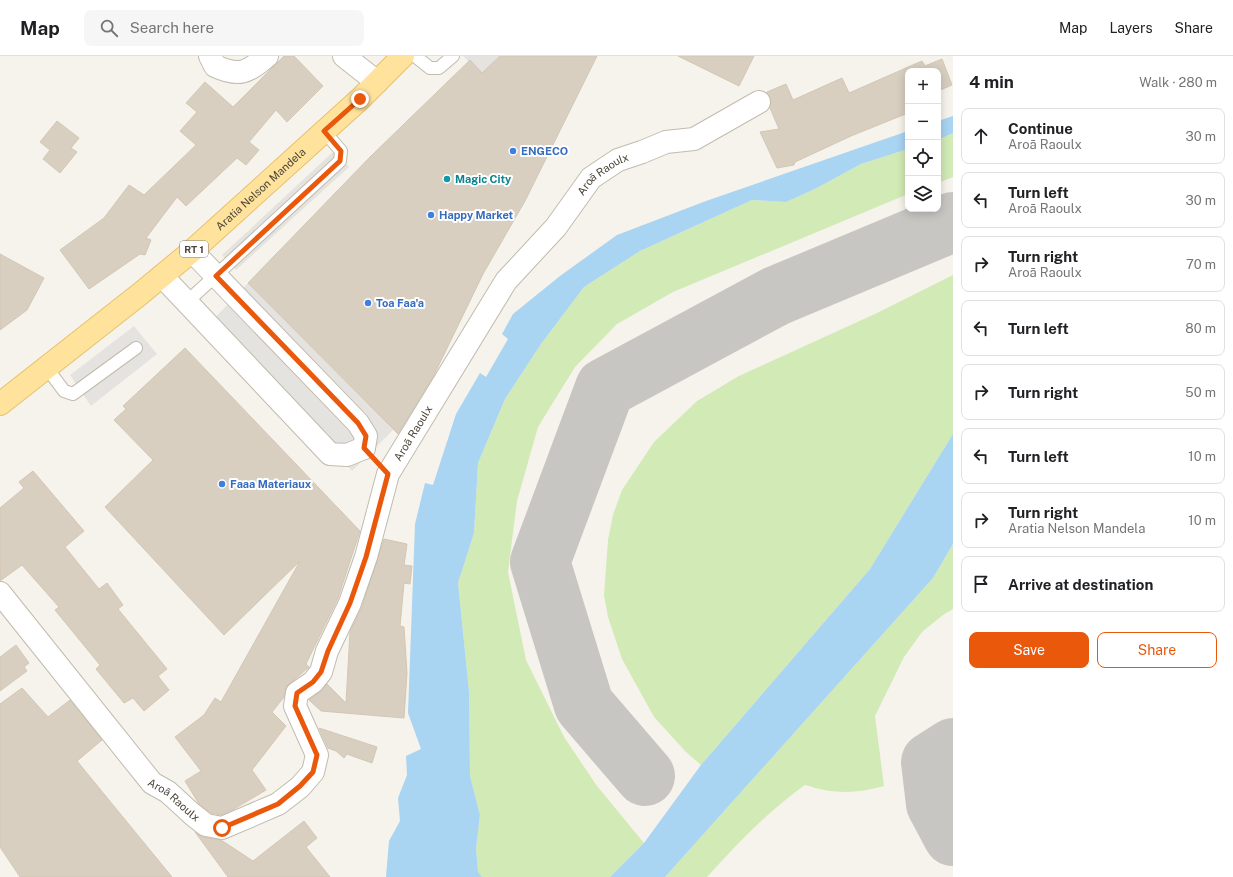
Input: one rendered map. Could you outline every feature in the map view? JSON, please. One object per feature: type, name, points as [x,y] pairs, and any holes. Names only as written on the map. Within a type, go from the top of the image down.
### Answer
[{"type":"main road","name":"Aratia Nelson Mandela","points":[[0,404],[192,251],[324,131],[403,56]]},
{"type":"street","points":[[210,56],[215,66],[236,74],[248,70],[267,56]]},
{"type":"street","points":[[344,56],[377,82]]},
{"type":"street","name":"Aroā Raoulx","points":[[0,593],[152,783],[168,792],[206,825],[222,828],[278,804],[300,786],[313,772],[317,755],[295,706],[297,693],[313,682],[321,672],[328,651],[350,603],[366,557],[388,474],[506,281],[556,227],[591,178],[618,160],[666,142],[694,139],[759,102]]},
{"type":"street","points":[[192,251],[358,423],[366,436],[364,448]]},
{"type":"street","points":[[162,276],[188,301],[330,454],[347,456],[364,448]]},
{"type":"street","points":[[364,448],[388,474]]},
{"type":"lane","points":[[414,56],[430,68],[439,68],[453,56]]},
{"type":"lane","points":[[188,301],[340,161],[341,151],[324,131]]},
{"type":"lane","points":[[47,368],[64,392],[73,394],[136,348]]},
{"type":"green space","points":[[953,133],[953,177],[941,182],[941,140],[941,139]]},
{"type":"green space","points":[[905,150],[905,195],[673,292],[617,324],[575,367],[538,427],[517,501],[508,572],[526,660],[564,737],[597,786],[644,843],[610,877],[482,877],[478,873],[476,848],[480,815],[470,776],[469,691],[458,583],[474,533],[478,463],[505,399],[541,344],[584,287],[640,251],[752,200],[786,202],[815,189],[861,164]]},
{"type":"green space","points":[[953,275],[953,434],[870,569],[701,765],[686,752],[654,717],[622,659],[608,617],[604,595],[608,540],[613,515],[622,490],[654,442],[697,401],[739,376],[877,313]]},
{"type":"green space","points":[[953,544],[953,609],[922,632],[904,657],[875,716],[884,786],[854,792],[844,792],[825,790],[805,785],[778,806],[741,840],[707,877],[665,877],[933,578]]},
{"type":"shaded area","points":[[463,56],[511,56],[487,79]]},
{"type":"shaded area","points":[[335,150],[349,167],[236,270],[222,255]]},
{"type":"shaded area","points":[[248,283],[393,430],[352,471],[210,323]]},
{"type":"shaded area","points":[[134,326],[157,354],[91,406],[70,375]]},
{"type":"water","points":[[953,116],[953,133],[941,139],[941,120]]},
{"type":"water","points":[[905,132],[905,150],[861,164],[815,189],[786,202],[752,200],[640,251],[584,287],[541,344],[505,399],[478,463],[474,533],[458,583],[469,691],[470,776],[480,815],[476,848],[478,872],[482,877],[386,877],[389,841],[400,821],[398,798],[407,775],[406,756],[421,749],[408,713],[415,524],[425,483],[433,485],[456,414],[480,373],[486,377],[508,339],[502,334],[513,314],[560,276],[617,235],[706,201]]},
{"type":"water","points":[[953,434],[953,544],[933,578],[665,877],[610,877],[644,843],[701,765],[870,569]]},
{"type":"building","points":[[284,56],[294,56],[323,86],[287,122],[276,110],[249,142],[259,150],[246,165],[237,158],[186,206],[177,197],[146,238],[151,240],[145,255],[140,254],[89,289],[60,250],[104,218],[129,185],[144,195],[196,145],[180,131],[197,112],[186,103],[205,82],[233,107]]},
{"type":"building","points":[[500,56],[597,56],[525,201],[483,274],[434,375],[398,434],[248,283],[370,157],[470,60],[482,73]]},
{"type":"building","points":[[678,56],[754,56],[739,86]]},
{"type":"building","points":[[942,59],[952,85],[941,90],[941,68],[906,68],[922,61],[925,66]]},
{"type":"building","points":[[905,68],[905,114],[851,136],[795,162],[794,165],[777,168],[760,132],[779,129],[770,108],[771,102],[767,92],[786,84],[793,100],[842,78],[849,93]]},
{"type":"building","points":[[57,121],[79,138],[71,148],[77,152],[60,173],[43,159],[50,150],[40,142]]},
{"type":"building","points":[[0,254],[44,278],[27,310],[0,330]]},
{"type":"building","name":"Faaa Materiaux","points":[[185,348],[360,531],[338,598],[306,664],[309,667],[287,686],[284,697],[272,712],[286,726],[252,770],[266,790],[221,815],[211,813],[199,804],[185,781],[201,771],[175,737],[204,715],[215,698],[221,702],[300,561],[224,635],[105,507],[153,460],[114,420],[126,409],[123,406]]},
{"type":"building","points":[[33,471],[84,531],[65,547],[99,589],[107,583],[123,605],[118,609],[167,669],[158,676],[169,690],[144,711],[133,698],[124,703],[96,669],[100,665],[55,610],[59,607],[22,565],[0,581],[0,508],[24,488],[19,482]]},
{"type":"building","points":[[384,539],[407,544],[404,565],[412,566],[410,584],[404,583],[400,626],[404,627],[407,673],[404,718],[321,711],[309,700],[320,692],[327,684],[346,703],[350,632],[362,607]]},
{"type":"building","points":[[16,645],[29,663],[24,667],[27,671],[0,691],[0,657]]},
{"type":"building","points":[[22,688],[48,717],[70,700],[102,740],[77,761],[172,877],[20,877],[0,847],[0,704]]},
{"type":"building","points":[[319,728],[377,747],[372,763],[347,754],[344,758],[336,751],[328,748]]},
{"type":"building","points":[[304,821],[317,838],[306,847],[330,877],[228,877],[195,832],[203,837],[221,840],[253,861]]},
{"type":"taxiway","points":[[645,776],[584,705],[540,562],[605,388],[776,296],[953,222]]},
{"type":"taxiway","points":[[953,748],[931,762],[936,804],[953,836]]},
{"type":"place","name":"ENGECO","points":[[513,151]]},
{"type":"place","name":"Magic City","points":[[447,179]]},
{"type":"place","name":"Happy Market","points":[[431,215]]},
{"type":"place","name":"Toa Faa'a","points":[[368,303]]},
{"type":"place","name":"Faaa Materiaux","points":[[222,484]]},
{"type":"route","points":[[222,828],[278,804],[300,786],[313,772],[317,755],[295,706],[297,693],[313,682],[321,672],[328,651],[350,603],[366,557],[388,474],[364,448],[366,436],[358,423],[216,276],[340,161],[341,151],[324,131],[360,99]]}]
